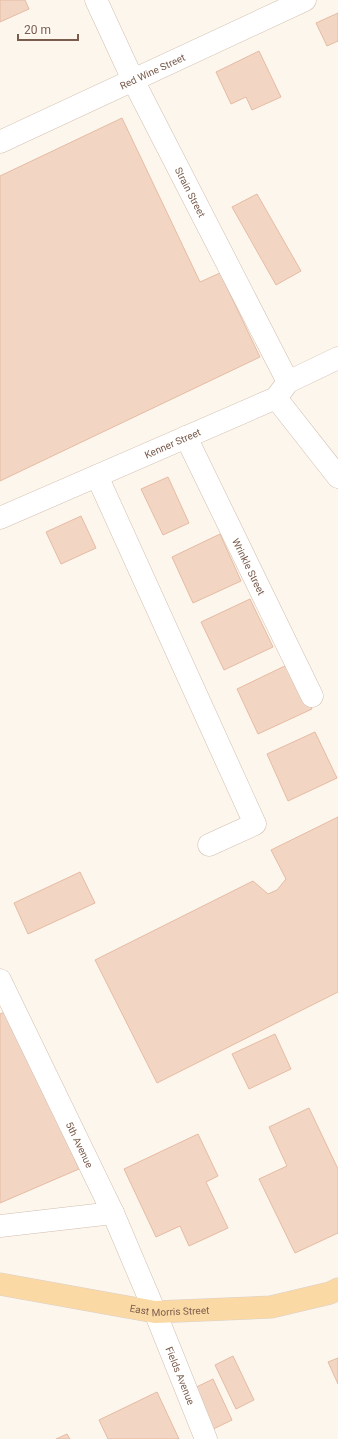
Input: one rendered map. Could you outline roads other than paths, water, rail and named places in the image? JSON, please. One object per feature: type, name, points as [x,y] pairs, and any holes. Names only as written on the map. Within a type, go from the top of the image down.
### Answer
[{"type":"main road","name":"East Morris Street","points":[[0,1284],[155,1312],[271,1306],[330,1293],[338,1289]]},
{"type":"street","name":"Strain Street","points":[[96,0],[132,80],[282,390]]},
{"type":"street","name":"Red Wine Street","points":[[0,142],[305,0]]},
{"type":"street","name":"Kenner Street","points":[[0,518],[186,437],[282,390],[338,358]]},
{"type":"street","points":[[282,390],[338,477]]},
{"type":"street","name":"Wrinkle Street","points":[[186,437],[312,696]]},
{"type":"street","points":[[97,476],[255,824],[209,845]]},
{"type":"street","name":"5th Avenue","points":[[0,980],[113,1213],[155,1312]]},
{"type":"street","points":[[0,1226],[113,1213]]},
{"type":"street","name":"Fields Avenue","points":[[155,1312],[206,1439]]}]
